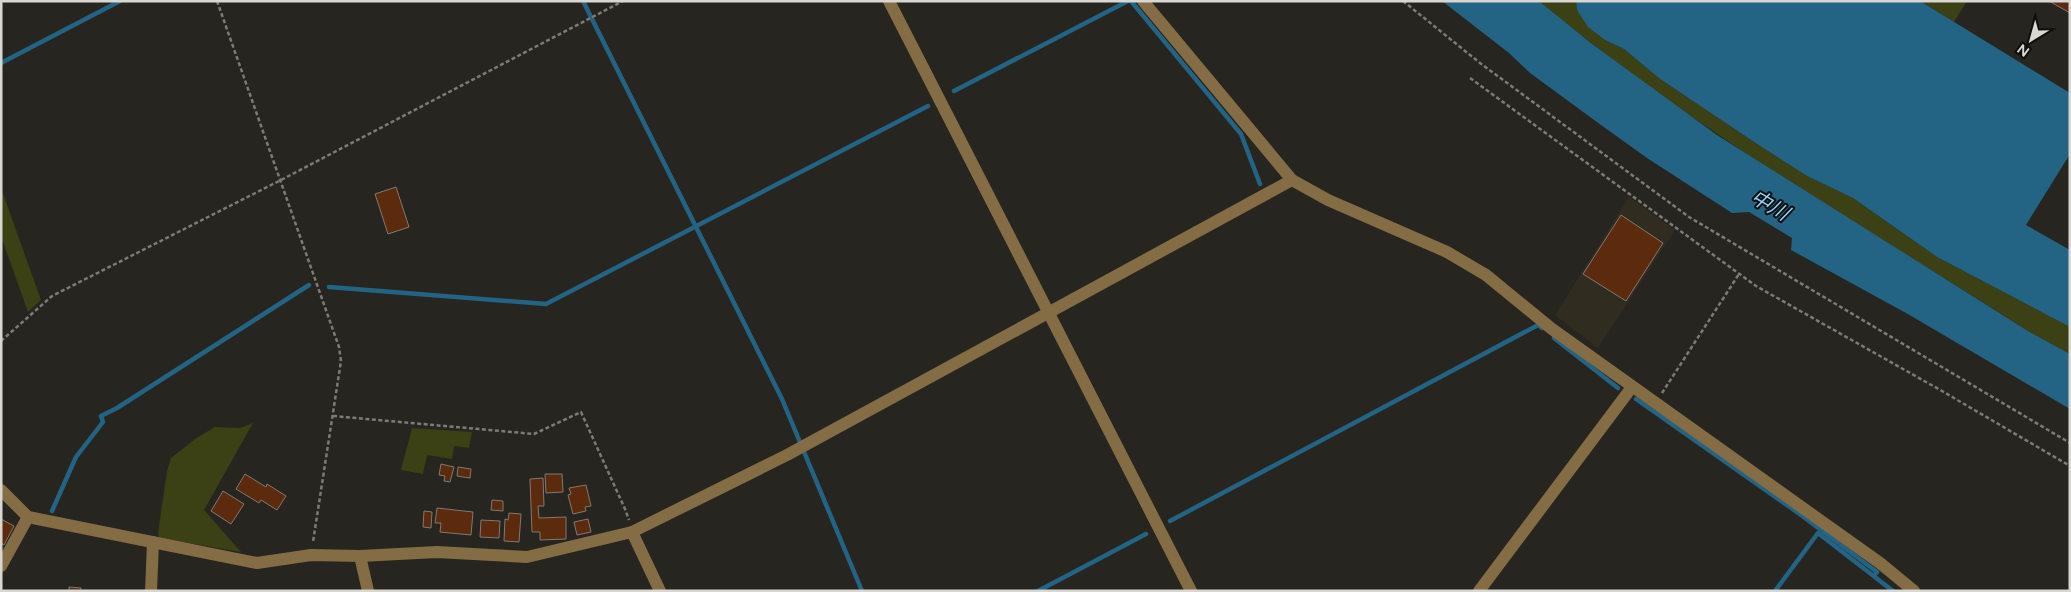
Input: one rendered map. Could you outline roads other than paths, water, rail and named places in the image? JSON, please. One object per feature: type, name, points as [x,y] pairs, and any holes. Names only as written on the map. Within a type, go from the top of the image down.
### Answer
[{"type":"street","points":[[889,1],[1191,591]]},
{"type":"street","points":[[1143,1],[1292,180],[1328,200],[1447,252],[1486,275],[1552,329],[1880,563],[1914,591]]},
{"type":"street","points":[[1,490],[28,516],[257,563],[311,555],[360,556],[437,552],[527,557],[632,532],[796,450],[1292,180]]},
{"type":"street","points":[[1479,591],[1632,387]]},
{"type":"street","points":[[1,566],[28,516]]},
{"type":"street","points":[[632,532],[660,591]]},
{"type":"street","points":[[150,591],[153,542]]},
{"type":"street","points":[[360,556],[368,591]]},
{"type":"water","name":"中川","points":[[1442,1],[1539,1],[1592,44],[1717,135],[2028,331],[2070,354],[2070,409],[1906,313],[1791,250],[1792,238],[1749,212],[1732,213],[1647,158],[1530,73],[1509,53]]},
{"type":"water","points":[[1576,1],[1920,1],[2070,93],[2070,154],[2026,225],[2070,250],[2070,327],[1937,257],[1853,198],[1807,176],[1757,144],[1660,79],[1624,49],[1605,40],[1588,27],[1577,10]]},
{"type":"waterway","points":[[1,63],[120,1]]},
{"type":"waterway","points":[[583,1],[782,399],[862,591]]},
{"type":"waterway","points":[[954,91],[1128,1]]},
{"type":"waterway","points":[[1131,1],[1241,134],[1260,184]]},
{"type":"waterway","points":[[329,287],[546,304],[928,106]]},
{"type":"waterway","points":[[52,511],[76,457],[103,422],[101,416],[117,408],[309,285]]},
{"type":"waterway","points":[[1170,521],[1538,325],[1542,328]]},
{"type":"waterway","points":[[1554,338],[1618,388]]},
{"type":"waterway","points":[[1636,399],[1801,515],[1877,572],[1874,576]]},
{"type":"waterway","points":[[1775,591],[1818,533],[1893,591]]},
{"type":"waterway","points":[[1038,591],[1146,534]]}]
